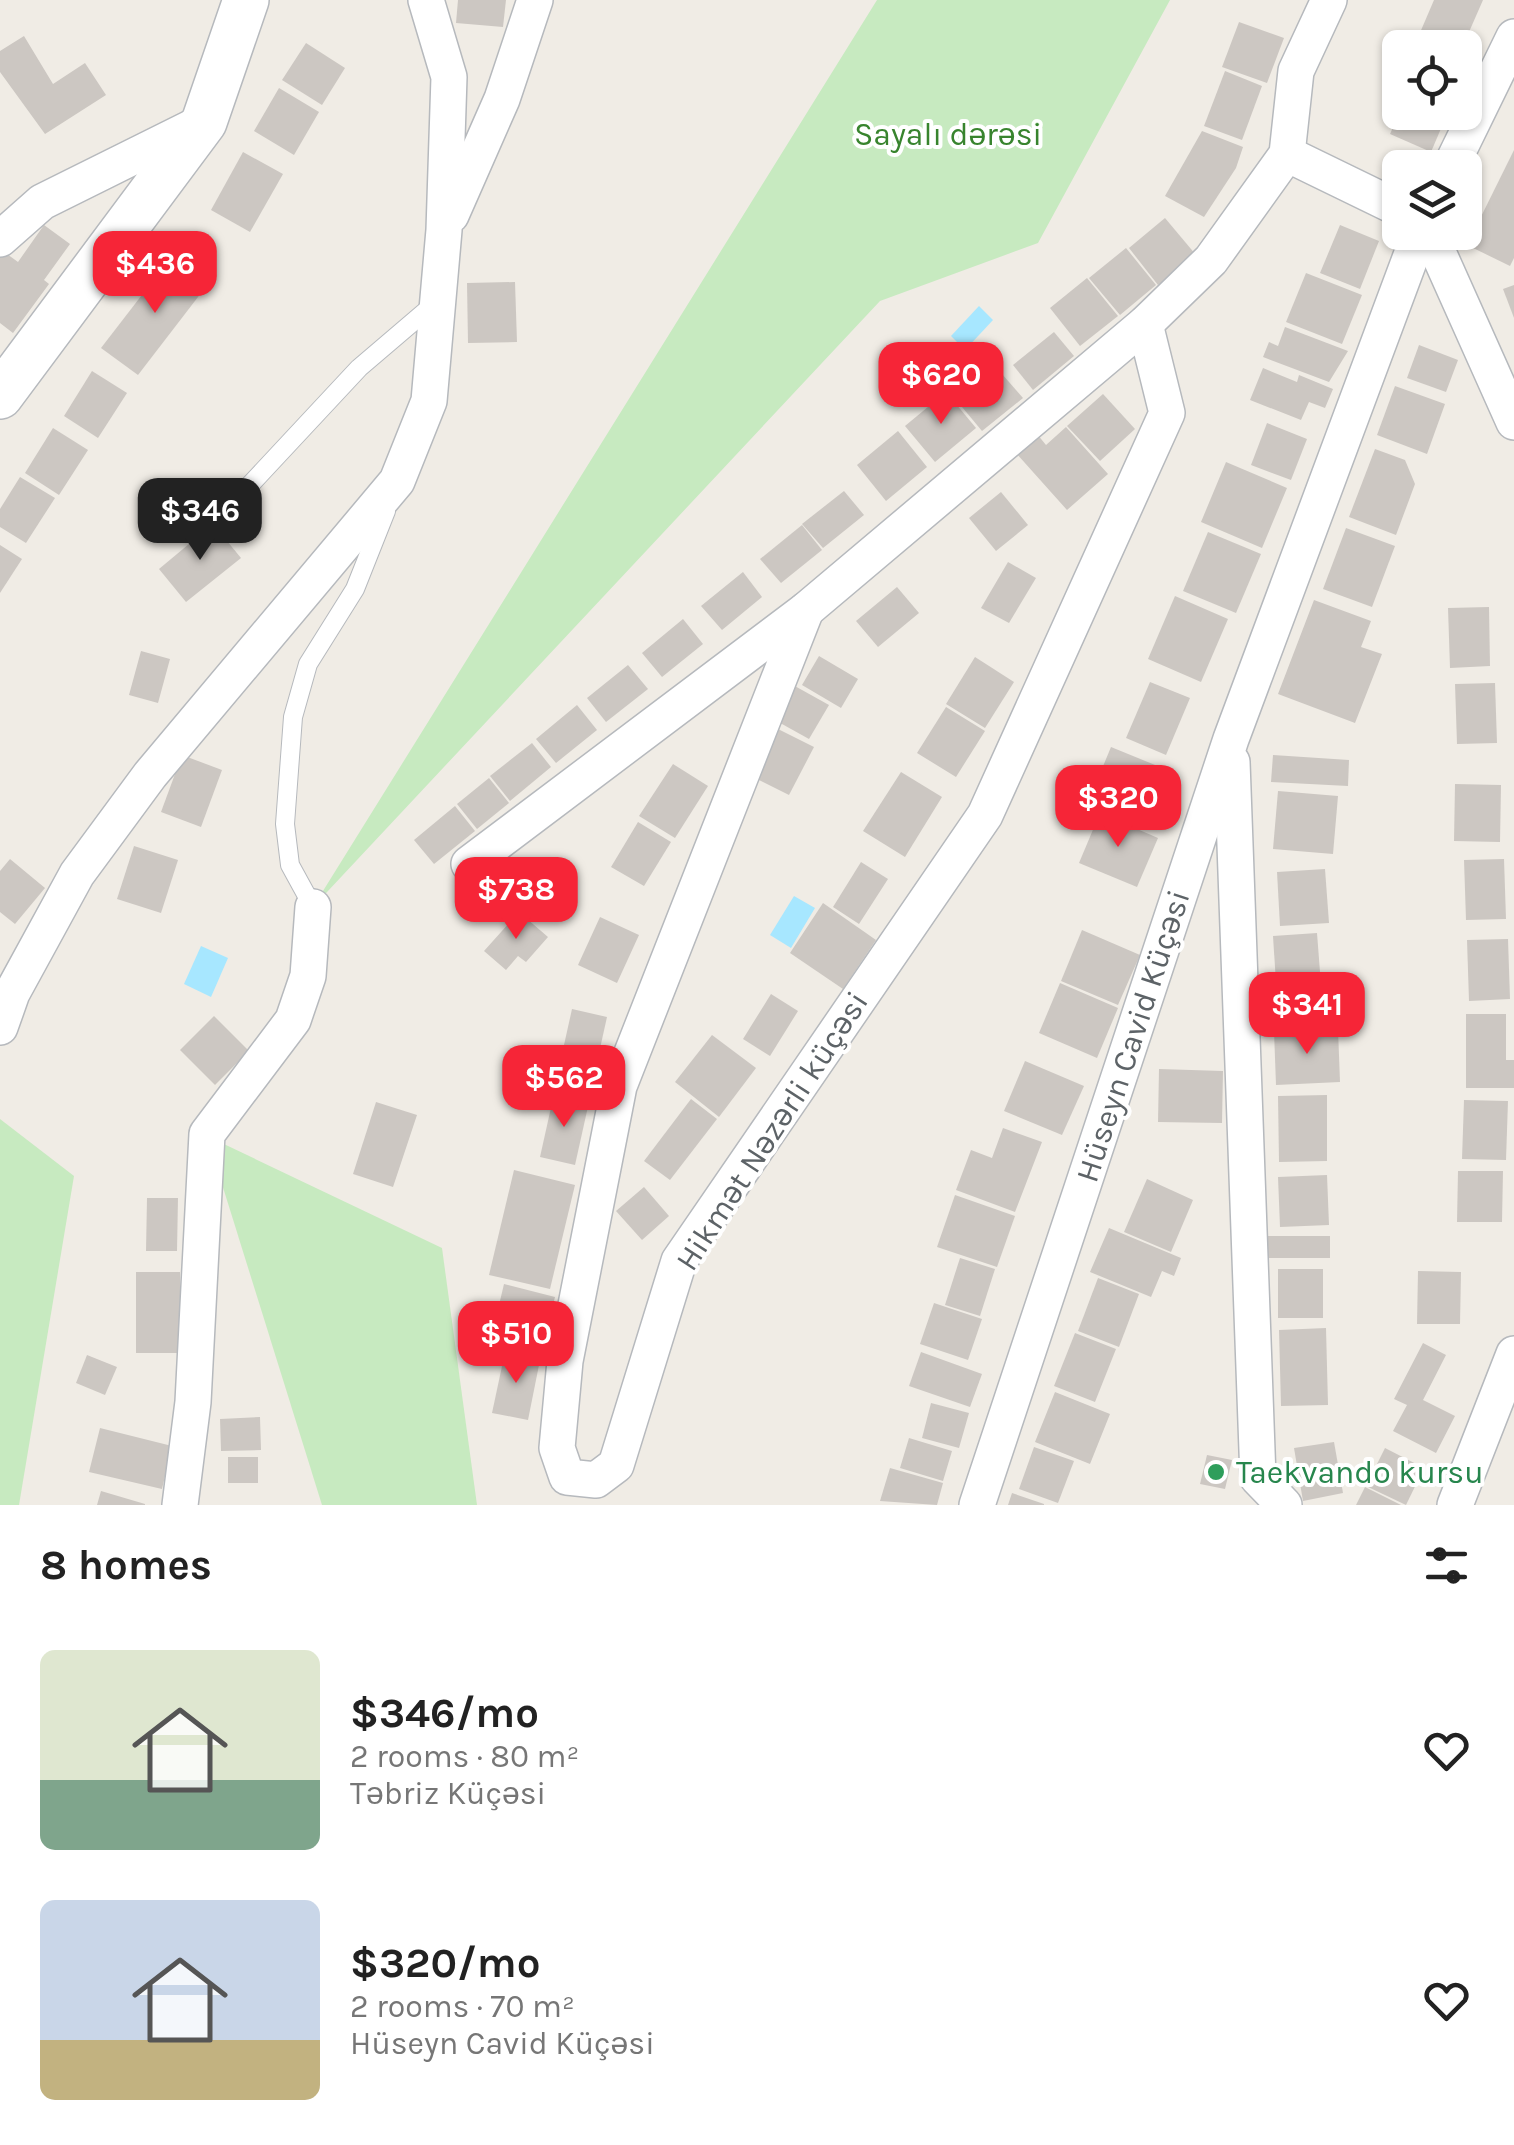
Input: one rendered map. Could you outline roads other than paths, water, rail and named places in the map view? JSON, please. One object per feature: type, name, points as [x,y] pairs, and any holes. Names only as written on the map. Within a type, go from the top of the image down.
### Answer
[{"type":"street","points":[[0,396],[204,122],[246,0]]},
{"type":"street","points":[[0,1027],[12,993],[77,874],[150,775],[398,481],[429,401],[434,304],[444,230],[449,77],[426,0]]},
{"type":"street","points":[[444,230],[480,154],[535,0]]},
{"type":"street","name":"Hikmət Nəzərli küçəsi","points":[[469,864],[806,610],[1145,324],[1211,260],[1287,154],[1296,72],[1329,0]]},
{"type":"street","points":[[1459,150],[1514,37]]},
{"type":"street","points":[[0,240],[42,202],[204,122]]},
{"type":"street","points":[[1287,154],[1382,200]]},
{"type":"street","name":"Hüseyn Cavid Küçəsi","points":[[978,1505],[1231,739],[1413,250]]},
{"type":"street","points":[[1437,250],[1514,422]]},
{"type":"street","name":"Hikmət Nəzərli küçəsi","points":[[806,610],[619,1086],[565,1361],[557,1448],[567,1477],[596,1480],[616,1465],[680,1261],[985,815],[1167,413],[1145,324]]},
{"type":"street","points":[[1231,739],[1258,1478],[1284,1505]]},
{"type":"street","points":[[180,1505],[193,1402],[207,1134],[293,1020],[308,976],[313,907]]},
{"type":"street","points":[[1455,1505],[1514,1354]]},
{"type":"lane","points":[[248,486],[359,368],[434,304]]},
{"type":"lane","points":[[313,907],[290,866],[285,824],[293,716],[308,664],[355,589],[398,481]]},
{"type":"water","points":[[979,306],[993,320],[965,350],[951,336]]},
{"type":"water","points":[[794,896],[815,908],[791,948],[770,935]]},
{"type":"water","points":[[201,946],[228,958],[211,997],[184,984]]},
{"type":"place","name":"Taekvando kursu","points":[[1216,1472]]},
{"type":"park label","name":"Sayalı dərəsi","points":[[948,134]]}]
